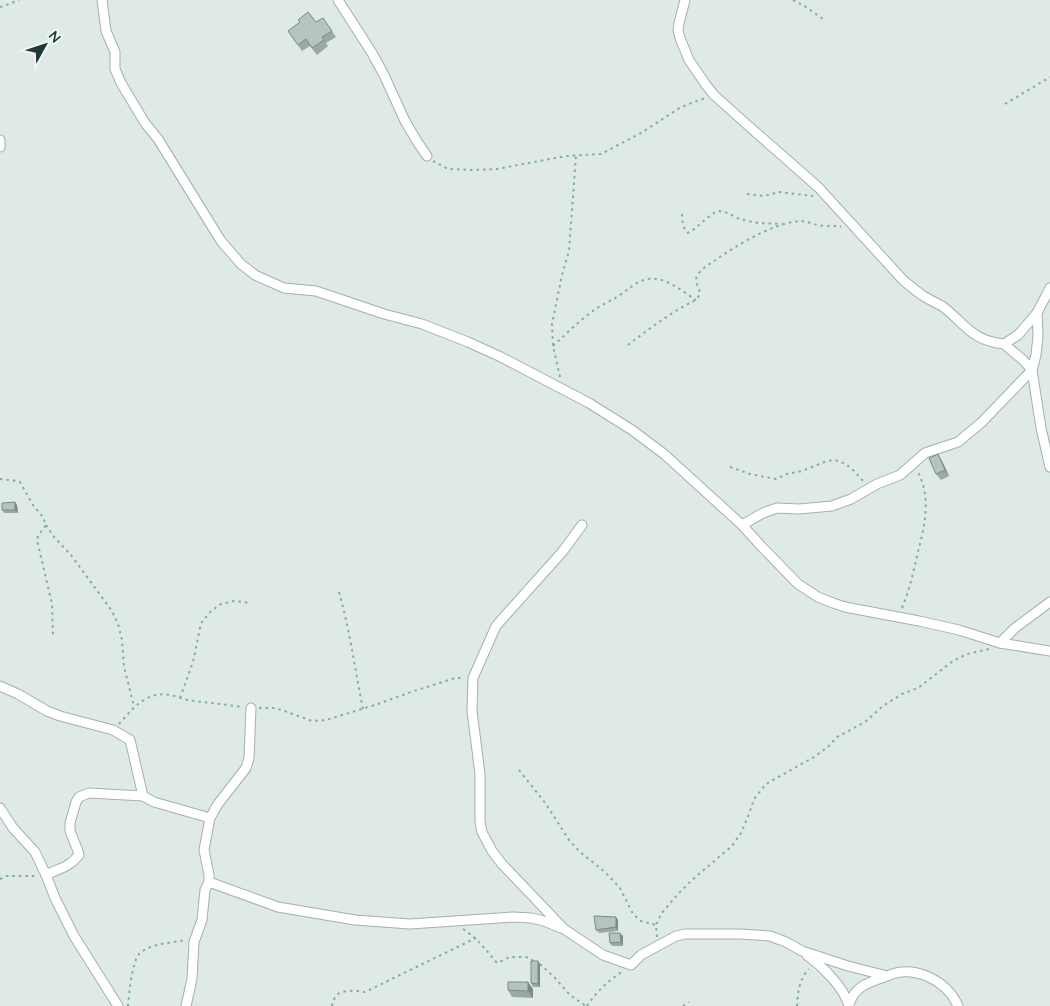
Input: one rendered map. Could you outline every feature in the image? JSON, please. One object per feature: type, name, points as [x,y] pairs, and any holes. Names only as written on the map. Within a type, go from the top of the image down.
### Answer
[{"type":"street","points":[[102,0],[106,31],[115,52],[116,69],[122,83],[145,124],[158,139],[221,241],[240,264],[255,275],[284,288],[316,291],[384,314],[422,324],[501,357],[589,403],[632,430],[664,454],[742,525],[798,584],[818,597],[845,607],[958,630],[1000,643],[1050,651]]},
{"type":"street","points":[[338,0],[376,60],[406,121],[427,156]]},
{"type":"street","points":[[685,0],[678,30],[680,38],[689,60],[714,94],[818,187],[903,280],[942,306],[969,331],[987,340],[1004,344],[1032,370]]},
{"type":"street","points":[[0,140],[0,147]]},
{"type":"street","points":[[1004,344],[1018,335],[1037,314],[1050,288]]},
{"type":"street","points":[[1037,314],[1038,336],[1032,370],[1045,426],[1050,467]]},
{"type":"street","points":[[742,525],[763,513],[777,508],[799,509],[832,506],[851,499],[883,481],[900,475],[925,453],[958,442],[982,422],[1032,370]]},
{"type":"street","points":[[564,929],[502,864],[492,851],[482,832],[480,822],[480,774],[472,711],[473,678],[496,626],[563,551],[582,526]]},
{"type":"street","points":[[1000,643],[1015,628],[1050,602]]},
{"type":"street","points":[[0,686],[47,711],[114,730],[131,741],[143,796]]},
{"type":"street","points":[[186,1006],[192,979],[195,939],[202,920],[205,890],[209,875],[204,850],[210,818],[218,804],[246,768],[249,758],[252,708]]},
{"type":"street","points":[[46,875],[54,870],[65,868],[78,855],[70,831],[70,823],[76,802],[80,796],[89,793],[143,796],[154,802],[210,818]]},
{"type":"street","points":[[0,808],[13,828],[35,852],[74,936],[118,1006]]},
{"type":"street","points":[[208,882],[278,907],[355,920],[410,924],[513,917],[531,918],[564,929],[603,955],[631,965],[641,955],[676,936],[685,934],[770,936],[786,942],[818,963],[836,984],[849,1005]]},
{"type":"street","points":[[802,951],[887,976]]},
{"type":"street","points":[[849,1005],[852,995],[859,988],[895,972],[904,972],[921,974],[933,979],[950,993],[958,1006]]},
{"type":"path","points":[[0,7],[19,0]]},
{"type":"path","points":[[793,0],[824,20]]},
{"type":"path","points":[[1005,104],[1050,76]]},
{"type":"path","points":[[427,156],[448,169],[473,170],[497,168],[566,156],[601,154],[641,133],[681,107],[714,94]]},
{"type":"path","points":[[565,391],[558,369],[552,334],[553,319],[562,275],[569,251],[576,155]]},
{"type":"path","points":[[747,194],[764,196],[779,192],[813,196]]},
{"type":"path","points":[[682,214],[683,224],[688,233],[712,214],[719,211],[739,219],[758,223],[784,224],[802,221],[820,226],[833,225],[842,228]]},
{"type":"path","points":[[628,346],[651,327],[696,300],[700,291],[696,277],[703,269],[748,239],[784,224]]},
{"type":"path","points":[[553,346],[576,324],[598,308],[637,283],[647,279],[660,280],[675,286],[696,300]]},
{"type":"path","points":[[730,467],[776,480],[786,474],[802,471],[827,461],[838,461],[846,464],[869,488]]},
{"type":"path","points":[[899,617],[914,576],[925,522],[924,488],[913,464]]},
{"type":"path","points":[[0,479],[17,480],[20,482],[54,537],[112,611],[122,640],[124,667],[134,706]]},
{"type":"path","points":[[46,525],[37,540],[52,604],[53,636]]},
{"type":"path","points":[[339,592],[347,619],[363,709]]},
{"type":"path","points":[[180,698],[193,662],[202,622],[211,611],[221,604],[234,601],[251,603]]},
{"type":"path","points":[[658,947],[656,925],[661,914],[692,880],[732,846],[750,814],[754,799],[766,784],[814,757],[837,738],[865,722],[883,706],[902,694],[918,688],[953,661],[967,654],[986,650],[1000,643]]},
{"type":"path","points":[[114,730],[134,706],[152,696],[168,695],[252,708],[276,708],[312,721],[320,721],[363,709],[455,678],[473,678]]},
{"type":"path","points":[[519,770],[546,804],[569,840],[620,888],[633,914],[641,920],[656,925]]},
{"type":"path","points":[[0,879],[7,876],[46,875]]},
{"type":"path","points":[[449,921],[476,938],[497,963],[510,958],[526,957],[532,959],[548,971],[570,995],[587,1006],[604,985],[631,965]]},
{"type":"path","points":[[332,1006],[339,993],[355,990],[365,992],[476,938]]},
{"type":"path","points":[[128,1006],[135,963],[141,952],[153,946],[195,939]]},
{"type":"path","points":[[797,1006],[798,988],[807,971],[818,963]]},
{"type":"path","points":[[683,1006],[690,1002]]},
{"type":"building","points":[[308,12],[316,22],[323,18],[332,31],[322,37],[324,40],[312,48],[306,39],[298,45],[288,31],[300,22],[298,20]]},
{"type":"building","points":[[938,454],[945,470],[936,474],[929,458]]},
{"type":"building","points":[[15,502],[15,510],[2,510],[2,503]]},
{"type":"building","points":[[594,916],[616,917],[616,927],[596,930]]},
{"type":"building","points":[[609,933],[620,933],[621,942],[610,943]]},
{"type":"building","points":[[531,961],[538,961],[538,984],[531,983]]},
{"type":"building","points":[[508,982],[528,982],[528,991],[508,990]]}]
